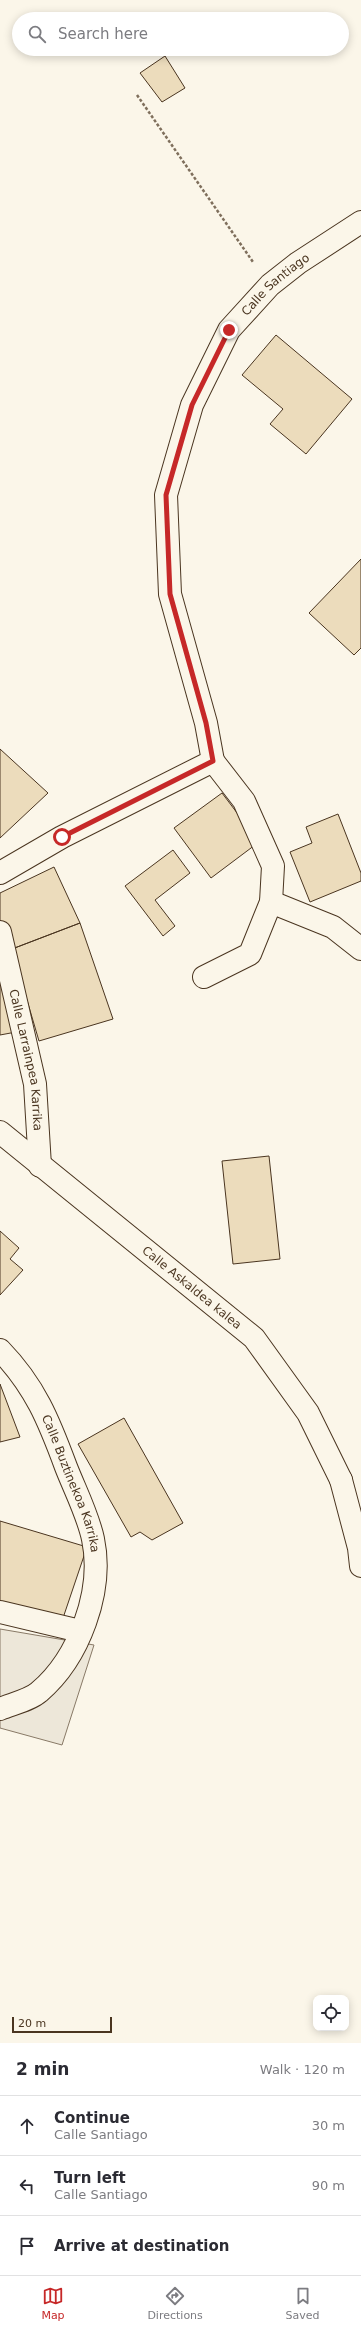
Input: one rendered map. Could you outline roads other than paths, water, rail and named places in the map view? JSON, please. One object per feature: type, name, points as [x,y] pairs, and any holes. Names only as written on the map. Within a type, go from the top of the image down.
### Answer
[{"type":"street","name":"Calle Santiago","points":[[204,977],[250,954],[271,902],[273,866],[244,801],[213,761],[206,723],[170,594],[166,495],[192,405],[229,330],[270,285],[298,263],[361,222]]},
{"type":"street","points":[[0,873],[62,837],[213,761]]},
{"type":"street","points":[[271,902],[333,927],[361,949]]},
{"type":"street","name":"Calle Larrainpea Karrika","points":[[0,932],[34,1084],[40,1166]]},
{"type":"street","name":"Calle Askaldea kalea","points":[[0,1132],[40,1166],[254,1338],[308,1413],[341,1480],[359,1548],[361,1566]]},
{"type":"street","name":"Calle Buztinekoa Karrika","points":[[0,1350],[17,1368],[36,1394],[53,1432],[93,1538],[96,1574],[80,1631],[64,1666],[38,1694],[0,1709]]},
{"type":"street","points":[[0,1612],[80,1631]]}]
